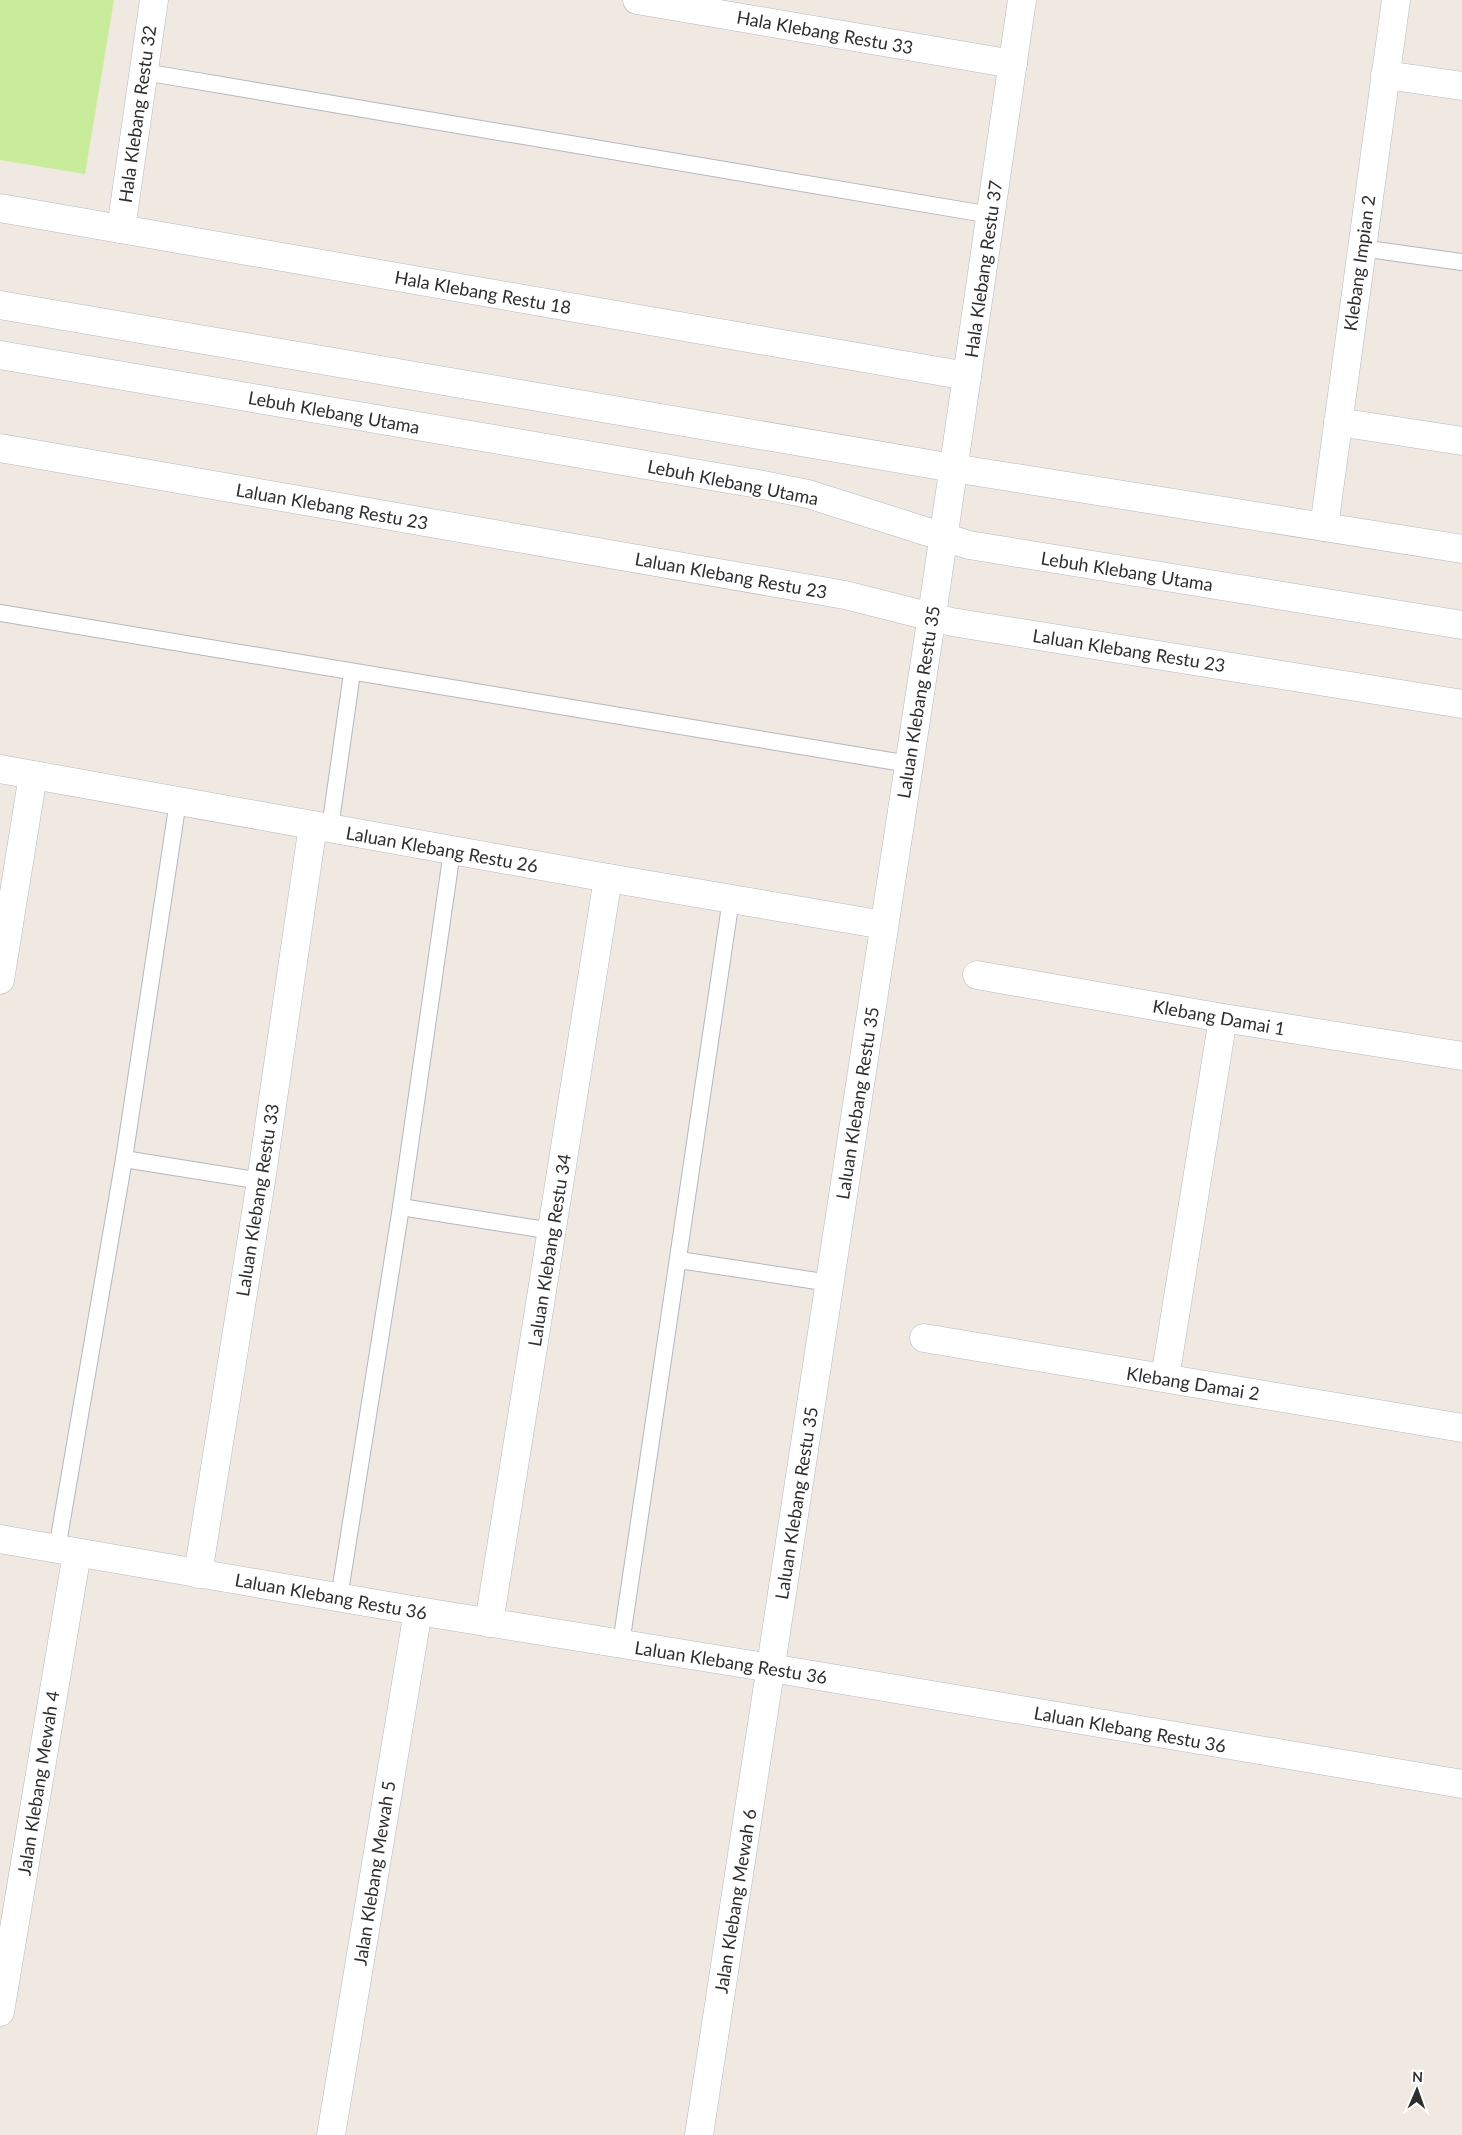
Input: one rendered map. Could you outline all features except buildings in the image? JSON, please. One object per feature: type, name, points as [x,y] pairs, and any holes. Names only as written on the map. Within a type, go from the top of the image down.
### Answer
[{"type":"street","name":"Hala Klebang Restu 32","points":[[120,229],[154,0]]},
{"type":"street","name":"Hala Klebang Restu 33","points":[[637,0],[1012,64]]},
{"type":"street","name":"Hala Klebang Restu 37","points":[[944,538],[1022,0]]},
{"type":"street","name":"Klebang Impian 2","points":[[1324,527],[1396,0]]},
{"type":"street","points":[[1385,74],[1462,86]]},
{"type":"street","name":"Hala Klebang Restu 18","points":[[0,208],[967,376]]},
{"type":"street","points":[[0,305],[954,468],[1462,549]]},
{"type":"street","name":"Lebuh Klebang Utama","points":[[0,355],[758,484],[808,494],[969,545],[1462,626]]},
{"type":"street","points":[[1338,422],[1462,441]]},
{"type":"street","name":"Laluan Klebang Restu 23","points":[[0,448],[845,595],[932,615],[952,622],[1462,704]]},
{"type":"street","name":"Laluan Klebang Restu 35","points":[[770,1668],[944,538]]},
{"type":"street","name":"Laluan Klebang Restu 26","points":[[0,770],[452,851],[884,925]]},
{"type":"street","points":[[0,980],[32,775]]},
{"type":"street","name":"Laluan Klebang Restu 33","points":[[198,1574],[261,1181],[322,827]]},
{"type":"street","name":"Laluan Klebang Restu 34","points":[[489,1622],[608,878]]},
{"type":"street","name":"Klebang Damai 1","points":[[977,975],[1223,1018],[1462,1056]]},
{"type":"street","points":[[1165,1378],[1223,1018]]},
{"type":"street","name":"Klebang Damai 2","points":[[924,1338],[1462,1428]]},
{"type":"street","name":"Laluan Klebang Restu 36","points":[[0,1540],[1462,1784]]},
{"type":"street","name":"Jalan Klebang Mewah 4","points":[[0,2012],[67,1551]]},
{"type":"street","name":"Jalan Klebang Mewah 5","points":[[331,2135],[418,1611]]},
{"type":"street","name":"Jalan Klebang Mewah 6","points":[[699,2135],[770,1668]]},
{"type":"lane","points":[[144,72],[991,215]]},
{"type":"lane","points":[[1361,248],[1462,262]]},
{"type":"lane","points":[[0,613],[352,673],[909,764]]},
{"type":"lane","points":[[322,827],[352,673]]},
{"type":"lane","points":[[67,1551],[178,801]]},
{"type":"lane","points":[[339,1598],[401,1206],[452,851]]},
{"type":"lane","points":[[622,1644],[731,899]]},
{"type":"lane","points":[[124,1159],[261,1181]]},
{"type":"lane","points":[[401,1206],[552,1231]]},
{"type":"lane","points":[[679,1260],[830,1283]]},
{"type":"green space","points":[[0,0],[114,0],[85,174],[0,160]]}]
